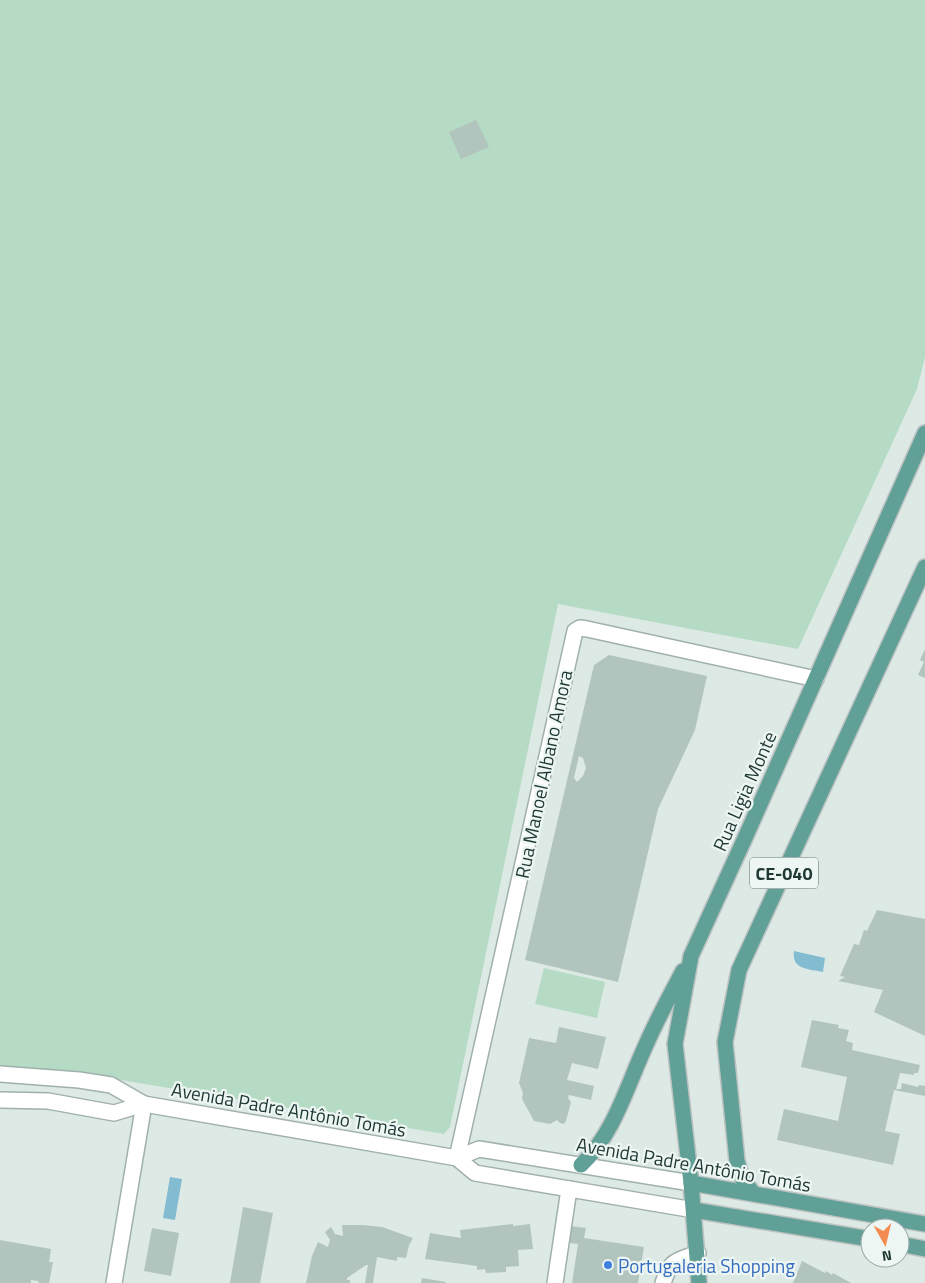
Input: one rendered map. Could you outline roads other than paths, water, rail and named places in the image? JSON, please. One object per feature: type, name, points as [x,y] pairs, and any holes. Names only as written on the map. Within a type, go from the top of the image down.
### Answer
[{"type":"main road","name":"Rua Ligia Monte","points":[[699,1283],[694,1210],[675,1044],[691,956],[925,433]]},
{"type":"main road","name":"CE-040","points":[[753,1193],[742,1178],[737,1161],[725,1042],[739,970],[924,573]]},
{"type":"main road","points":[[581,1164],[599,1144],[623,1100],[646,1045],[691,956]]},
{"type":"main road","name":"Avenida Padre Antônio Tomás","points":[[691,1183],[925,1223]]},
{"type":"main road","name":"Avenida Padre Antônio Tomás","points":[[694,1210],[860,1237]]},
{"type":"main road","points":[[910,1246],[925,1249]]},
{"type":"street","name":"Rua Manoel Albano Amora","points":[[457,1158],[575,631],[580,628],[587,629],[816,679]]},
{"type":"street","name":"Avenida Padre Antônio Tomás","points":[[0,1074],[79,1080],[111,1085],[144,1104],[457,1158],[475,1173],[694,1210]]},
{"type":"street","name":"Avenida Padre Antônio Tomás","points":[[0,1100],[48,1101],[114,1113],[144,1104]]},
{"type":"street","points":[[114,1283],[144,1104]]},
{"type":"street","name":"Avenida Padre Antônio Tomás","points":[[457,1158],[479,1149],[691,1183]]},
{"type":"street","points":[[555,1283],[570,1189]]},
{"type":"street","points":[[663,1283],[668,1269],[674,1261],[698,1253]]},
{"type":"water","points":[[794,951],[825,958],[823,972],[802,968],[795,962]]},
{"type":"water","points":[[170,1177],[182,1179],[175,1220],[163,1218]]},
{"type":"place","name":"Portugaleria Shopping","points":[[608,1265]]}]
